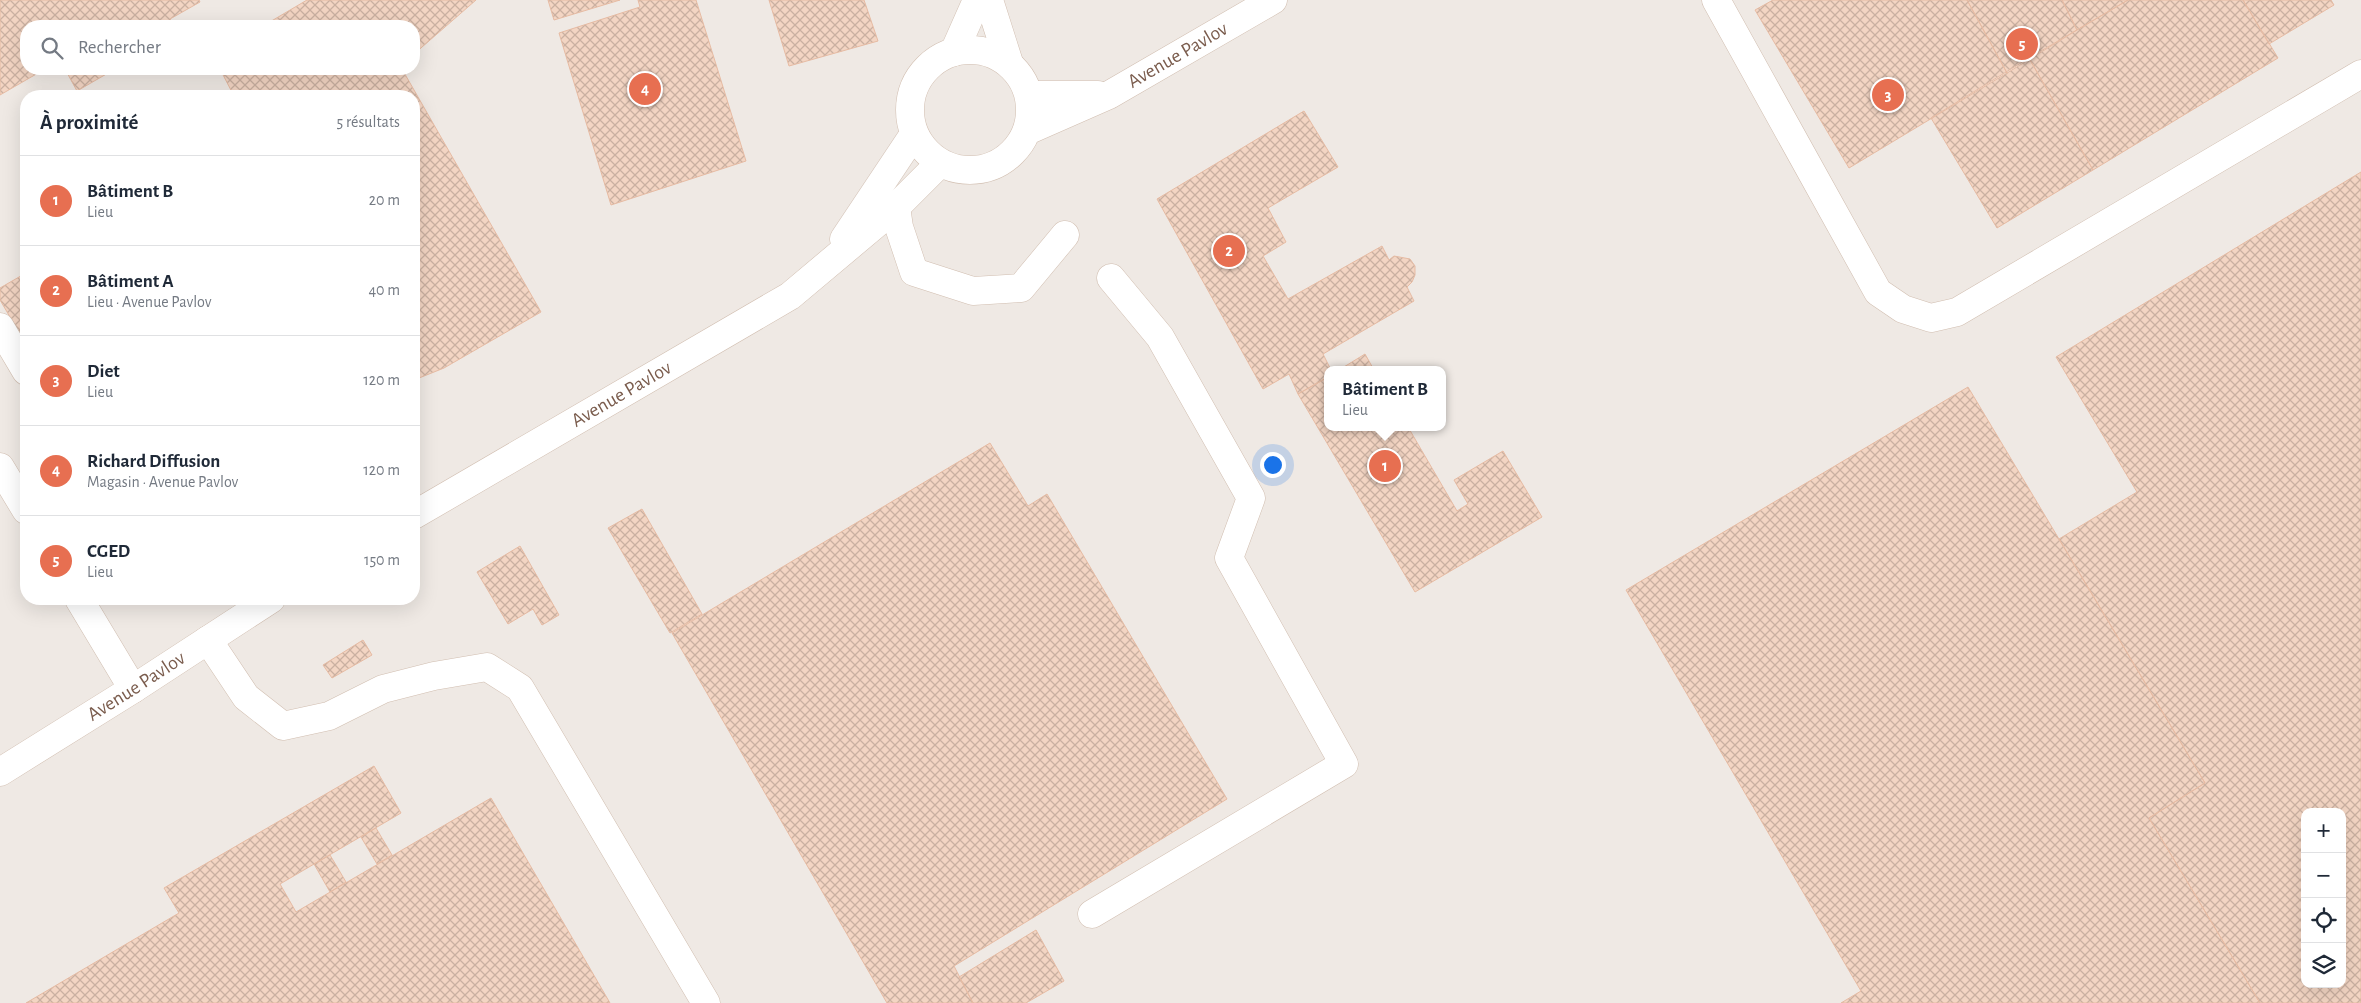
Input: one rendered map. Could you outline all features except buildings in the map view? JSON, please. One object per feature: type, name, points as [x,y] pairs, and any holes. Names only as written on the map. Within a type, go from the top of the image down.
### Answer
[{"type":"street","points":[[954,52],[977,0]]},
{"type":"street","points":[[989,0],[1009,63]]},
{"type":"street","name":"Avenue Pavlov","points":[[1027,131],[1109,95],[1273,0]]},
{"type":"street","points":[[1716,0],[1878,292],[1904,309],[1931,318],[1957,312],[2361,74]]},
{"type":"street","points":[[973,49],[992,53],[1009,63],[1022,78],[1030,95],[1031,113],[1027,131],[1020,146],[1008,158],[994,166],[976,171],[957,170],[940,163],[924,151],[914,134],[909,114],[912,94],[921,75],[935,60],[954,52],[973,49]]},
{"type":"street","name":"Avenue Pavlov","points":[[1030,95],[1109,95]]},
{"type":"street","name":"Avenue Pavlov","points":[[825,267],[914,134]]},
{"type":"street","name":"Avenue Pavlov","points":[[420,512],[790,296],[896,207],[940,163]]},
{"type":"street","points":[[896,207],[899,227],[914,272],[973,291],[1021,288],[1065,235]]},
{"type":"street","points":[[1092,914],[1344,764],[1229,558],[1251,498],[1160,337],[1111,278]]},
{"type":"street","points":[[0,327],[20,361]]},
{"type":"street","points":[[0,466],[20,500]]},
{"type":"street","points":[[83,605],[133,690]]},
{"type":"street","name":"Avenue Pavlov","points":[[0,772],[133,690],[263,605]]},
{"type":"street","points":[[208,640],[246,697],[283,726],[330,716],[383,689],[434,676],[487,667],[520,688],[706,1003]]},
{"type":"shaded area","points":[[0,0],[2361,0],[2361,1003],[0,1003]]},
{"type":"place","name":"CGED","points":[[2022,44]]},
{"type":"place","name":"Richard Diffusion","points":[[645,89]]},
{"type":"place","name":"Diet","points":[[1888,95]]},
{"type":"place","name":"Bâtiment A","points":[[1229,251]]},
{"type":"place","name":"Bâtiment B","points":[[1385,466]]}]
